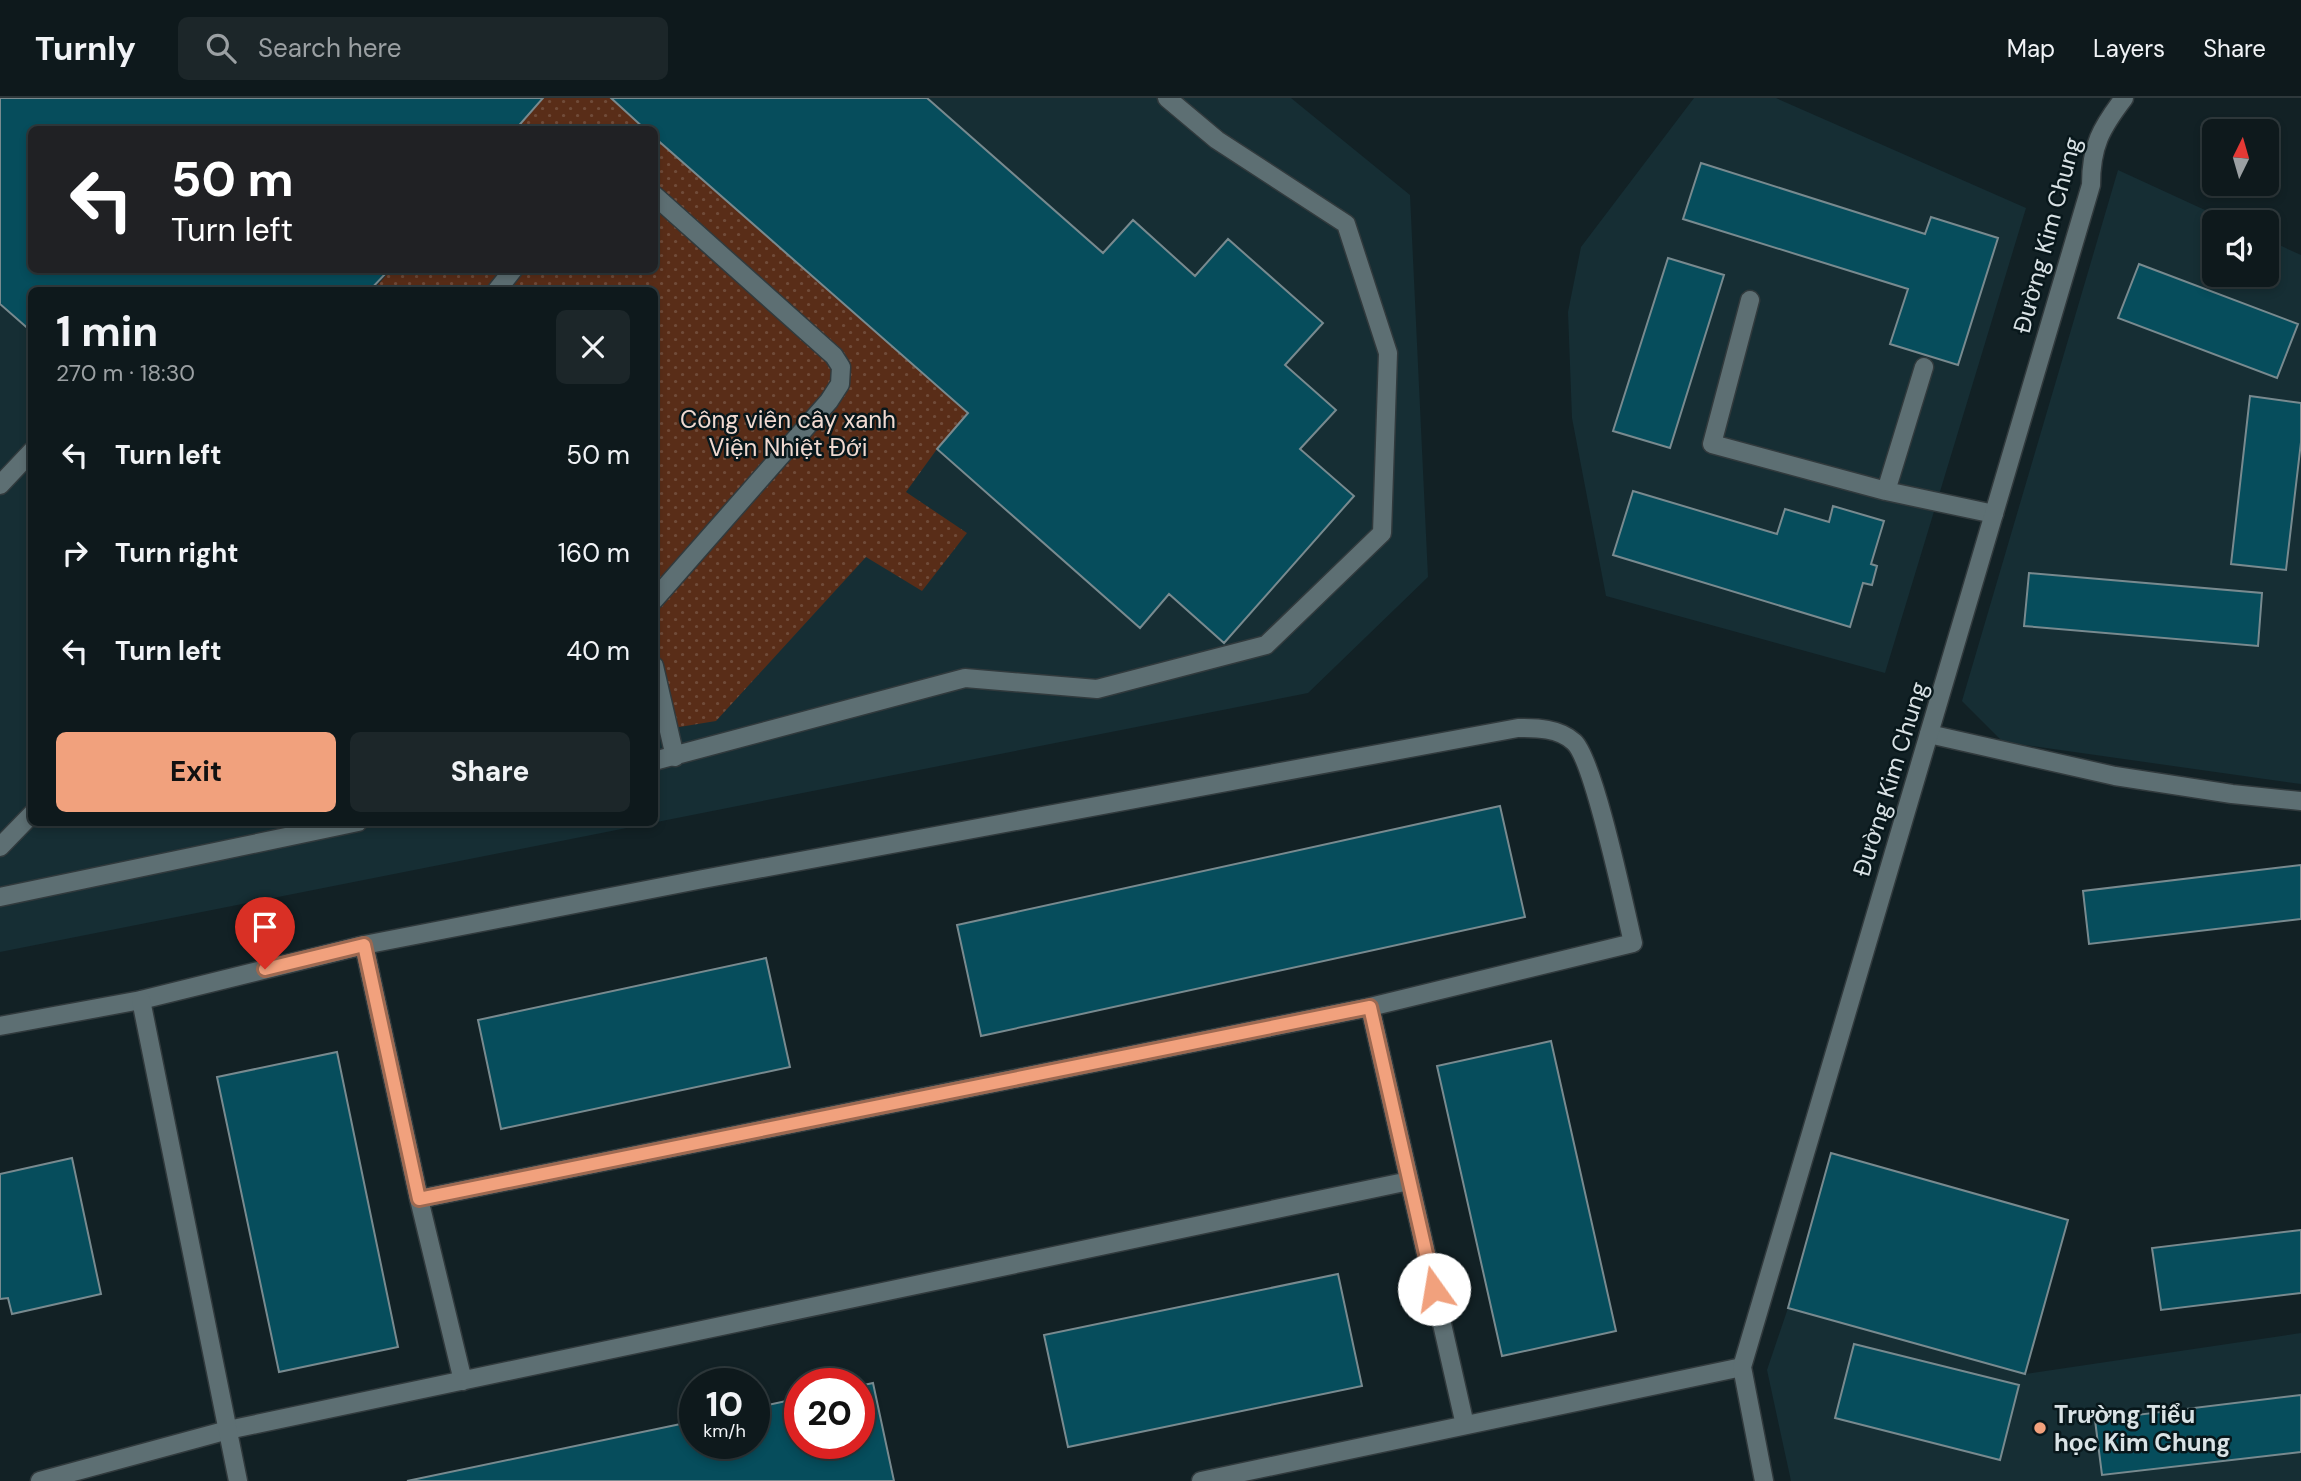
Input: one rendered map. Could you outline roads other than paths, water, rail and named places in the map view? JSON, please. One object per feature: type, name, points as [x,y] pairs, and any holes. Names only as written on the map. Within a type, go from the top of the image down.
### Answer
[{"type":"street","points":[[658,760],[965,678],[1097,689],[1266,645],[1382,533],[1388,353],[1346,224],[1217,140],[1167,98]]},
{"type":"street","name":"Đường Kim Chung","points":[[1764,1481],[1742,1367],[2091,185],[2094,148],[2099,134],[2124,98]]},
{"type":"street","points":[[658,199],[834,356],[841,367],[841,373],[840,384],[811,424],[658,596]]},
{"type":"street","points":[[499,287],[511,273]]},
{"type":"street","points":[[1750,300],[1712,444],[1886,491],[1994,514]]},
{"type":"street","points":[[1886,491],[1924,367]]},
{"type":"street","points":[[0,485],[28,455]]},
{"type":"street","points":[[658,683],[676,757]]},
{"type":"street","points":[[0,1026],[141,1000],[364,945],[703,879],[1518,728],[1545,728],[1575,743],[1591,777],[1633,943],[1370,1007],[419,1199]]},
{"type":"street","points":[[1929,734],[2115,776],[2232,794],[2301,801]]},
{"type":"street","points":[[0,847],[28,818]]},
{"type":"street","points":[[0,897],[339,826]]},
{"type":"street","points":[[364,945],[419,1199],[463,1381]]},
{"type":"street","points":[[141,1000],[238,1481]]},
{"type":"street","points":[[1370,1007],[1465,1425]]},
{"type":"street","points":[[40,1481],[229,1430],[1409,1181]]},
{"type":"street","points":[[1201,1481],[1742,1367]]},
{"type":"place","name":"Trường Tiểu học Kim Chung","points":[[2040,1428]]},
{"type":"park label","name":"Công viên cây xanh Viện Nhiệt Đới","points":[[788,433]]}]
